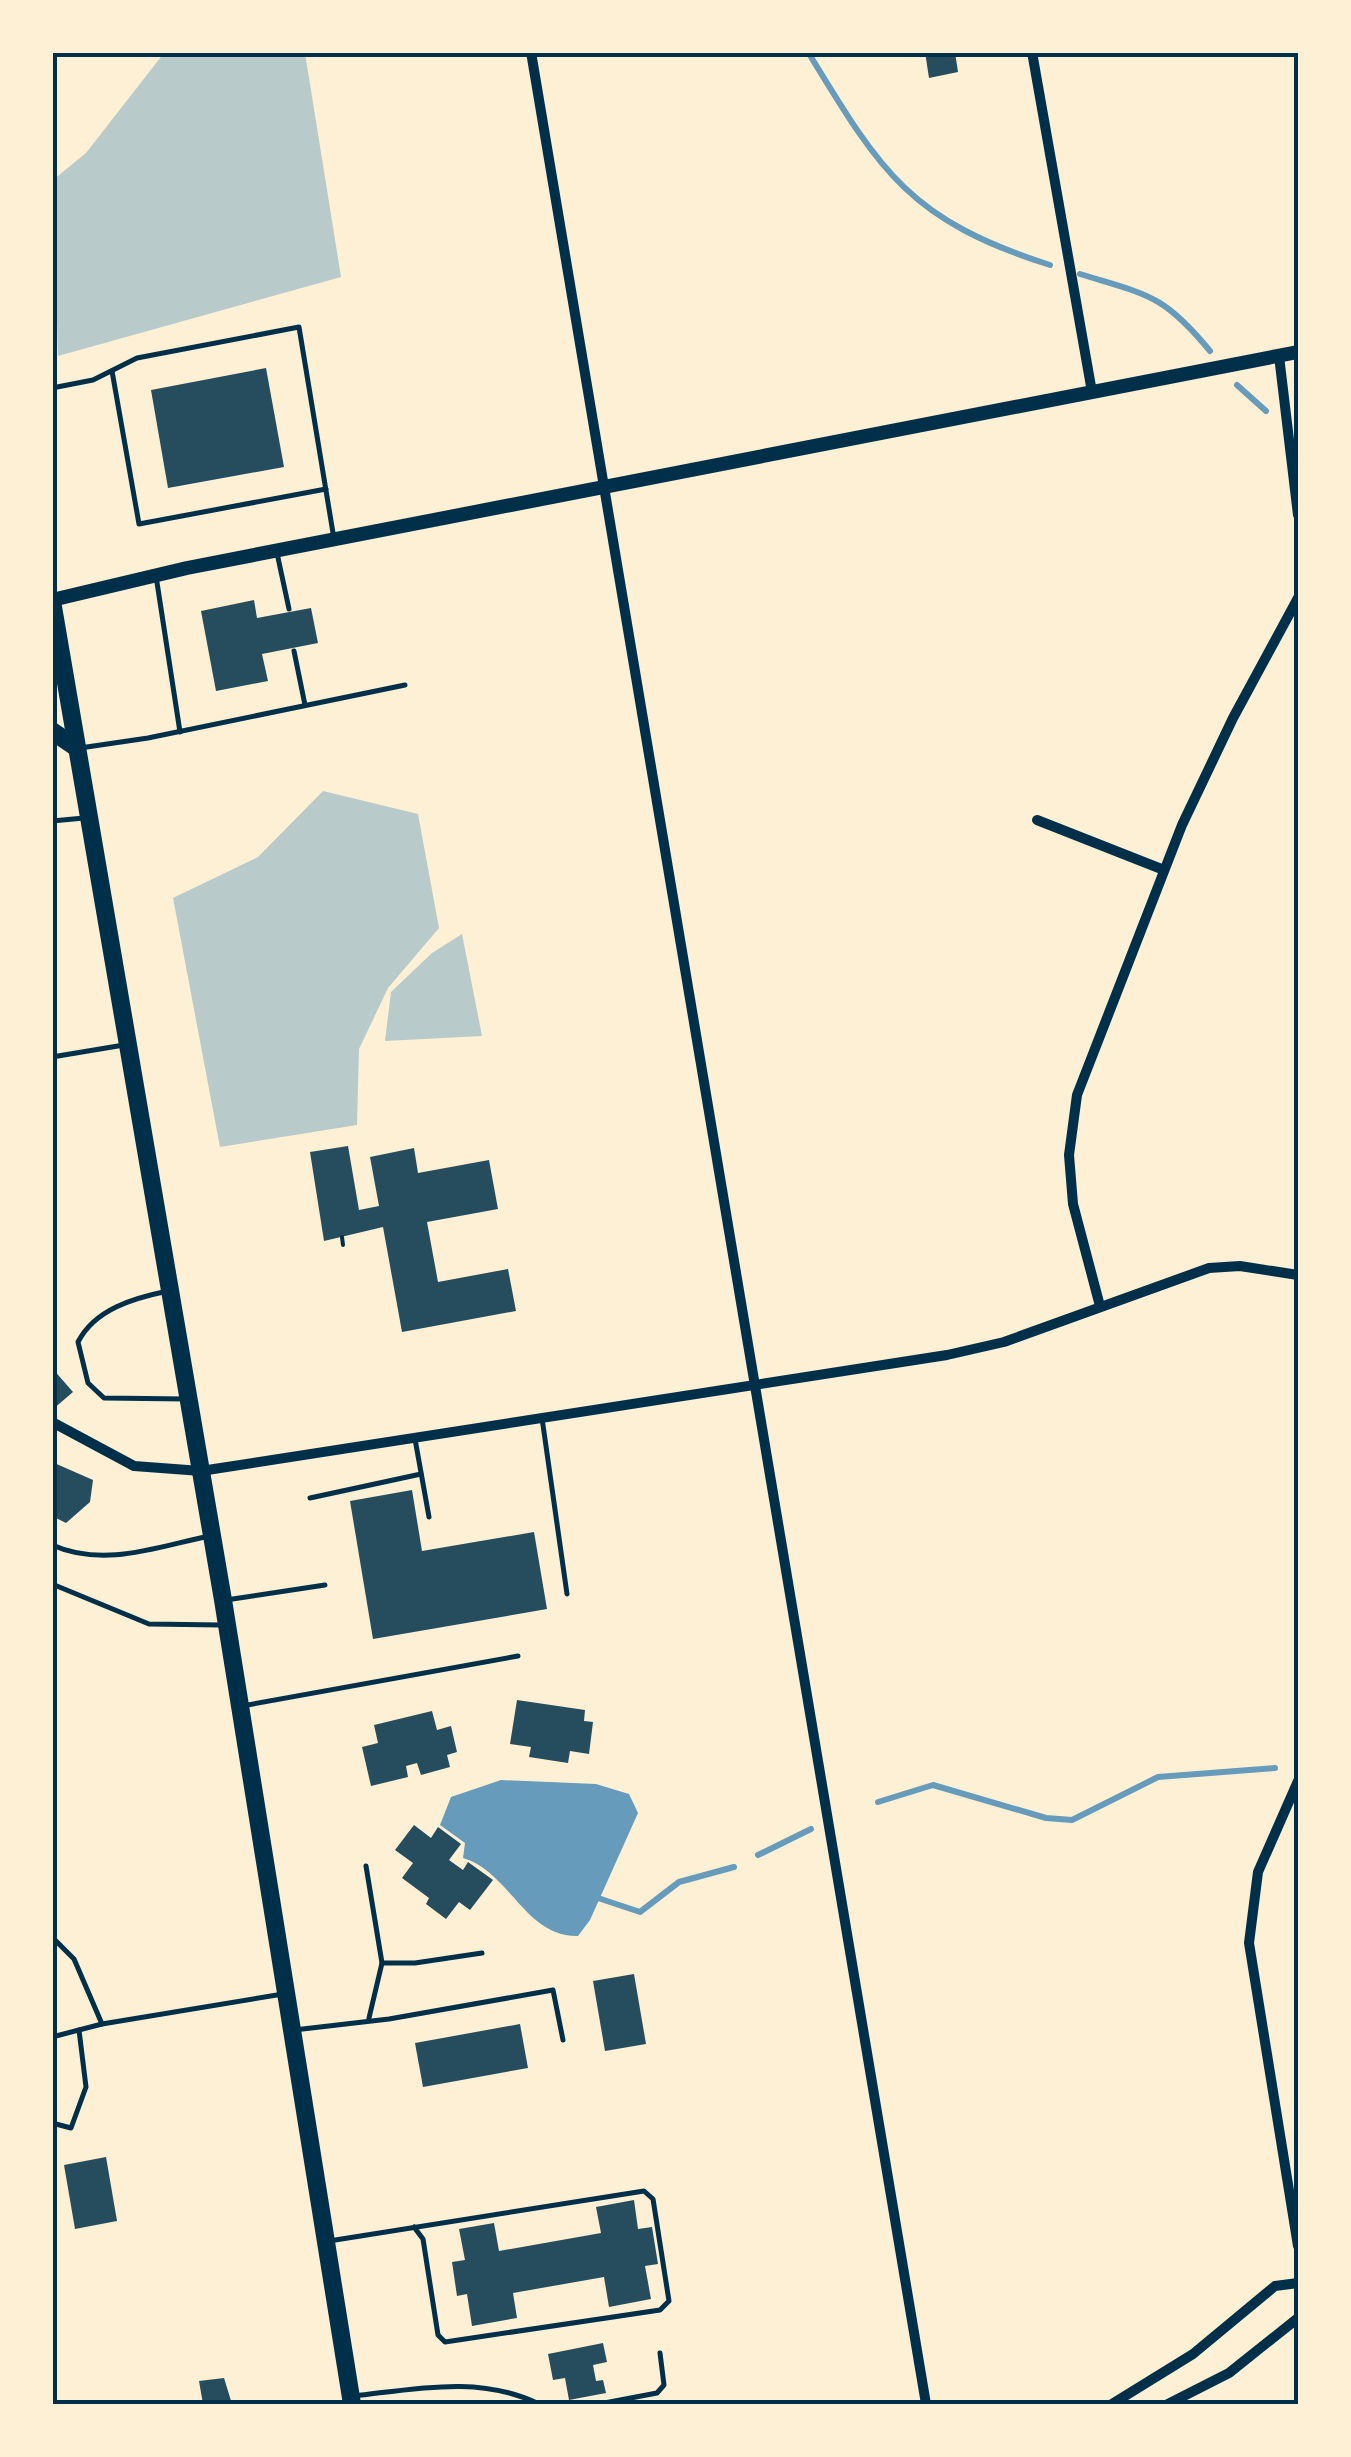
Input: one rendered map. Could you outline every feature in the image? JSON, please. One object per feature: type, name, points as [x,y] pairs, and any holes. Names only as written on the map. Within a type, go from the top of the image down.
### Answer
[{"type":"main road","points":[[52,600],[202,1471],[351,2400]]},
{"type":"main road","points":[[52,731],[78,748]]},
{"type":"street","points":[[531,52],[926,2404]]},
{"type":"street","points":[[1032,52],[1092,392]]},
{"type":"street","points":[[52,600],[276,552],[1298,352]]},
{"type":"street","points":[[1279,356],[1298,515]]},
{"type":"street","points":[[1100,1306],[1073,1204],[1070,1126],[1093,1049],[1164,870],[1233,718],[1298,598]]},
{"type":"street","points":[[1037,820],[1164,870]]},
{"type":"street","points":[[52,1422],[116,1460],[202,1471],[947,1355],[1004,1342],[1210,1268],[1240,1266],[1298,1276]]},
{"type":"street","points":[[1298,1782],[1258,1872],[1249,1944],[1298,2246]]},
{"type":"street","points":[[1112,2404],[1193,2354],[1275,2286],[1298,2282]]},
{"type":"street","points":[[1168,2404],[1229,2372],[1298,2318]]},
{"type":"lane","points":[[52,388],[93,380],[137,358],[298,328],[335,542]]},
{"type":"lane","points":[[112,371],[139,524],[326,489]]},
{"type":"lane","points":[[276,552],[289,609]]},
{"type":"lane","points":[[156,576],[180,732]]},
{"type":"lane","points":[[294,650],[305,706]]},
{"type":"lane","points":[[78,748],[180,732],[405,684]]},
{"type":"lane","points":[[52,821],[90,818]]},
{"type":"lane","points":[[52,1057],[128,1044]]},
{"type":"lane","points":[[170,1290],[128,1300],[85,1329],[78,1342],[88,1383],[104,1398],[189,1399]]},
{"type":"lane","points":[[542,1418],[568,1594]]},
{"type":"lane","points":[[414,1439],[428,1518]]},
{"type":"lane","points":[[310,1498],[421,1474]]},
{"type":"lane","points":[[52,1545],[74,1554],[114,1557],[212,1535]]},
{"type":"lane","points":[[52,1584],[149,1624],[227,1625]]},
{"type":"lane","points":[[223,1600],[324,1585]]},
{"type":"lane","points":[[240,1707],[518,1656]]},
{"type":"lane","points":[[366,1866],[382,1962],[370,2018]]},
{"type":"lane","points":[[52,1937],[74,1958],[102,2024]]},
{"type":"lane","points":[[382,1962],[415,1963],[482,1952]]},
{"type":"lane","points":[[292,2030],[370,2018],[389,2019],[554,1990],[563,2040]]},
{"type":"lane","points":[[52,2037],[102,2024],[286,1994]]},
{"type":"lane","points":[[52,2123],[71,2128],[86,2087],[79,2030]]},
{"type":"lane","points":[[326,2241],[644,2190],[653,2199],[669,2300],[660,2310],[445,2342],[438,2336],[423,2240],[414,2227]]},
{"type":"lane","points":[[599,2404],[657,2393],[664,2385],[660,2353]]},
{"type":"lane","points":[[351,2400],[462,2384],[521,2395],[539,2404]]},
{"type":"path","points":[[342,1237],[343,1245]]},
{"type":"shaded area","points":[[164,53],[305,53],[341,277],[58,356],[53,180],[86,153]]},
{"type":"shaded area","points":[[323,791],[418,814],[439,928],[388,988],[359,1049],[357,1125],[220,1147],[173,898],[258,857]]},
{"type":"shaded area","points":[[462,934],[482,1036],[385,1041],[391,992],[432,953]]},
{"type":"water","points":[[501,1780],[596,1784],[629,1794],[638,1813],[590,1920],[578,1936],[560,1934],[544,1926],[493,1876],[463,1858],[465,1843],[440,1825],[451,1797]]},
{"type":"building","points":[[925,52],[955,52],[958,72],[929,78]]},
{"type":"building","points":[[266,368],[284,467],[168,488],[151,390]]},
{"type":"building","points":[[254,600],[257,618],[311,608],[318,643],[262,654],[268,681],[216,691],[201,611]]},
{"type":"building","points":[[348,1146],[359,1210],[379,1206],[370,1157],[414,1148],[418,1173],[489,1160],[498,1209],[427,1222],[438,1282],[508,1269],[516,1311],[402,1332],[383,1227],[324,1241],[310,1152]]},
{"type":"building","points":[[52,1368],[73,1392],[52,1410]]},
{"type":"building","points":[[52,1462],[93,1480],[90,1502],[66,1523],[52,1516]]},
{"type":"building","points":[[412,1490],[422,1551],[534,1532],[547,1609],[373,1639],[350,1501]]},
{"type":"building","points":[[517,1700],[585,1710],[584,1721],[593,1722],[589,1754],[570,1751],[568,1763],[529,1757],[531,1747],[510,1744]]},
{"type":"building","points":[[432,1711],[437,1730],[451,1726],[457,1752],[447,1755],[450,1767],[421,1775],[417,1763],[406,1766],[408,1777],[371,1786],[362,1747],[378,1743],[374,1725]]},
{"type":"building","points":[[414,1825],[431,1838],[438,1827],[461,1844],[449,1860],[463,1870],[468,1862],[493,1880],[470,1910],[459,1902],[446,1919],[426,1904],[429,1898],[402,1878],[413,1863],[395,1850]]},
{"type":"building","points":[[634,1974],[646,2044],[605,2051],[593,1981]]},
{"type":"building","points":[[520,2024],[528,2068],[423,2087],[415,2043]]},
{"type":"building","points":[[106,2157],[117,2221],[75,2229],[64,2165]]},
{"type":"building","points":[[634,2200],[638,2229],[652,2227],[658,2264],[645,2266],[651,2299],[609,2307],[604,2277],[513,2293],[517,2318],[472,2326],[467,2294],[457,2296],[452,2262],[465,2260],[459,2229],[494,2223],[499,2251],[601,2233],[596,2207]]},
{"type":"building","points":[[603,2343],[607,2362],[593,2365],[596,2381],[603,2380],[606,2393],[569,2400],[565,2378],[553,2380],[548,2354]]},
{"type":"building","points":[[224,2378],[232,2404],[203,2404],[199,2381]]},
{"type":"waterway","points":[[808,52],[857,130],[904,187],[963,230],[1050,265]]},
{"type":"waterway","points":[[1080,274],[1153,299],[1179,318],[1210,351]]},
{"type":"waterway","points":[[1237,385],[1266,411]]},
{"type":"waterway","points":[[878,1802],[933,1785],[1046,1818],[1072,1820],[1158,1777],[1275,1768]]},
{"type":"waterway","points":[[758,1855],[811,1829]]},
{"type":"waterway","points":[[598,1898],[640,1912],[679,1882],[734,1867]]}]
